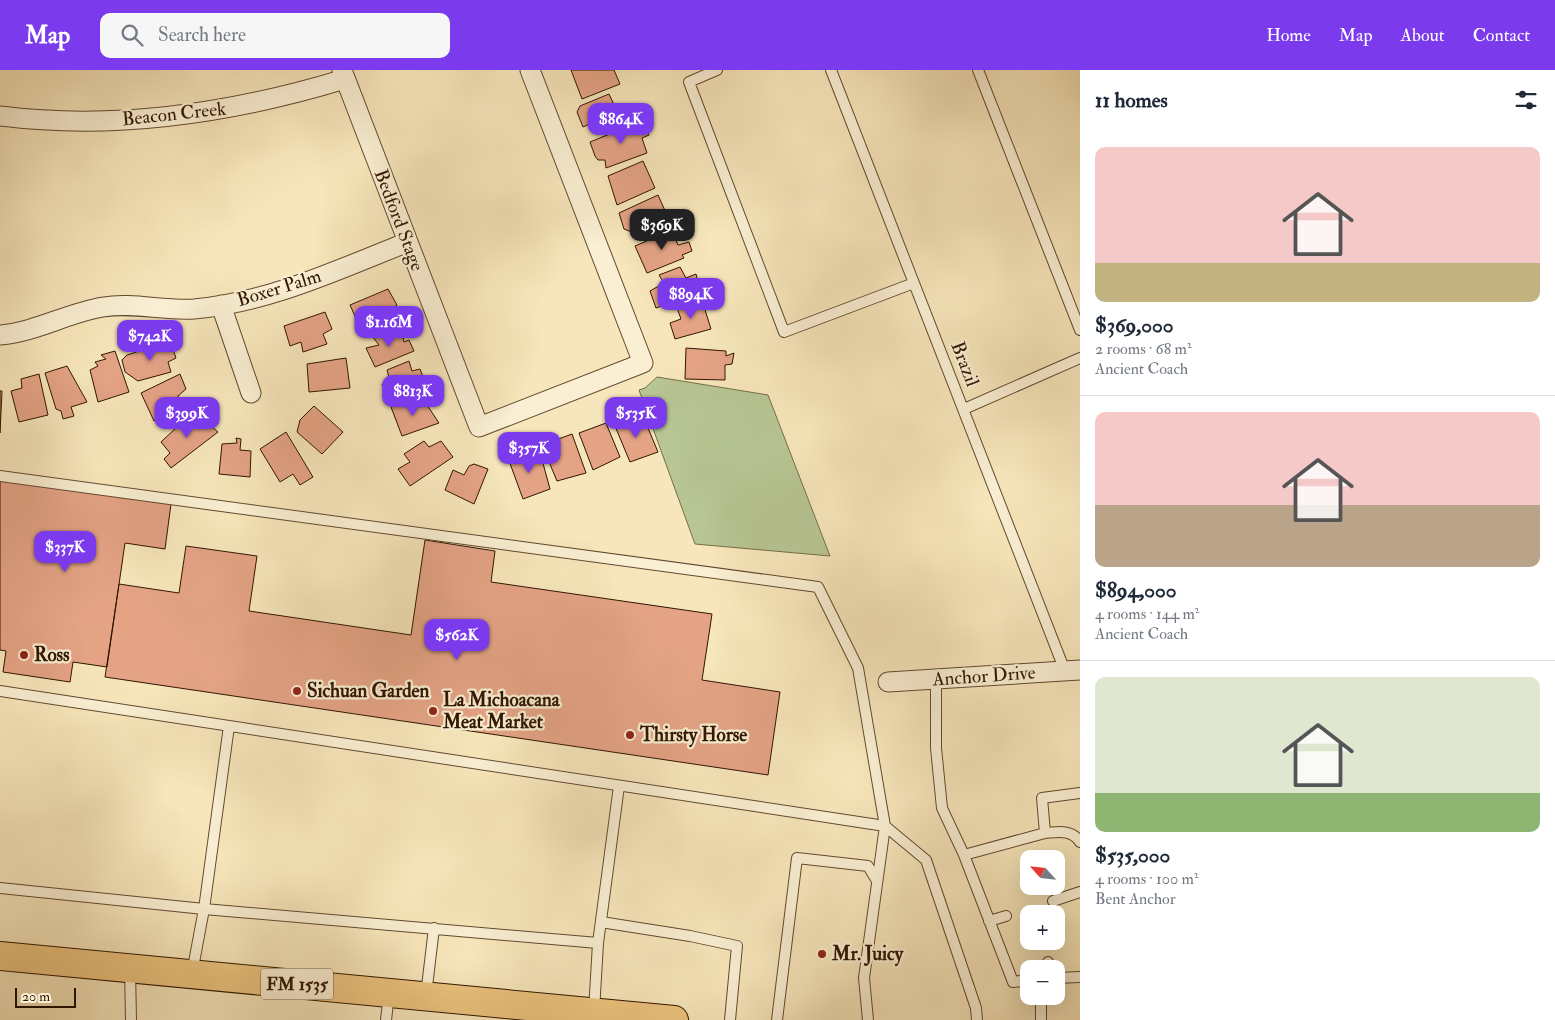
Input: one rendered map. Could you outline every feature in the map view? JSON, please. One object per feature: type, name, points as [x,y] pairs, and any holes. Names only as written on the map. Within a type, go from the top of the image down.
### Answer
[{"type":"main road","name":"FM 1535","points":[[0,956],[426,996],[532,1013],[594,1012],[663,1020]]},
{"type":"street","name":"Bedford Stage","points":[[344,74],[479,427],[643,363],[530,70]]},
{"type":"street","name":"Beacon Creek","points":[[0,116],[86,122],[169,117],[225,110],[300,92],[344,74]]},
{"type":"street","name":"Boxer Palm","points":[[0,335],[31,330],[77,313],[104,307],[136,305],[192,309],[250,301],[287,290],[408,242]]},
{"type":"street","points":[[221,305],[251,393]]},
{"type":"street","name":"Anchor Drive","points":[[888,682],[1072,671]]},
{"type":"lane","points":[[717,70],[689,82],[784,332],[914,283]]},
{"type":"lane","name":"Brazil","points":[[831,70],[964,409],[1072,671]]},
{"type":"lane","points":[[978,70],[1080,330]]},
{"type":"lane","points":[[964,409],[1080,358]]},
{"type":"lane","points":[[0,476],[818,587],[858,668],[885,826],[864,978],[868,1020]]},
{"type":"lane","points":[[936,679],[936,748],[942,808],[964,855],[1013,982],[1020,981]]},
{"type":"lane","points":[[0,691],[885,826],[926,860],[976,1008],[977,1020]]},
{"type":"lane","points":[[192,974],[204,909],[229,726]]},
{"type":"lane","points":[[594,1012],[598,943],[620,786]]},
{"type":"lane","points":[[1045,833],[1042,798],[1080,793]]},
{"type":"lane","points":[[964,855],[1045,833],[1065,832],[1077,837],[1080,842]]},
{"type":"lane","points":[[777,1020],[798,858],[868,866],[878,880]]},
{"type":"lane","points":[[0,888],[204,909],[598,943]]},
{"type":"lane","points":[[1053,901],[1080,892]]},
{"type":"lane","points":[[989,921],[1006,916]]},
{"type":"lane","points":[[601,922],[690,936],[737,946],[730,1020]]},
{"type":"lane","points":[[426,996],[434,928]]},
{"type":"lane","points":[[130,968],[131,1020]]},
{"type":"lane","points":[[1065,978],[1080,977]]},
{"type":"lane","points":[[386,1020],[389,993]]},
{"type":"lane","points":[[1041,1005],[1041,1020]]},
{"type":"green space","points":[[657,377],[768,395],[830,556],[695,544],[639,390],[645,388]]},
{"type":"building","points":[[571,70],[614,70],[620,84],[582,99]]},
{"type":"building","points":[[609,94],[622,122],[598,132],[594,122],[583,127],[577,112],[580,106]]},
{"type":"building","points":[[634,124],[637,127],[644,124],[649,135],[642,138],[647,153],[606,168],[605,160],[598,160],[590,142]]},
{"type":"building","points":[[643,161],[655,188],[617,205],[608,176]]},
{"type":"building","points":[[658,195],[671,224],[639,235],[624,229],[619,213]]},
{"type":"building","points":[[672,230],[678,245],[689,242],[692,251],[682,255],[684,258],[647,273],[635,246]]},
{"type":"building","points":[[680,267],[686,278],[696,274],[701,292],[656,308],[650,291],[664,283],[659,275]]},
{"type":"building","points":[[388,289],[397,305],[389,310],[393,320],[372,329],[368,319],[358,323],[350,305]]},
{"type":"building","points":[[702,300],[711,329],[675,339],[670,323],[681,319],[677,308]]},
{"type":"building","points":[[325,312],[332,329],[323,334],[327,344],[303,352],[301,342],[290,346],[284,326]]},
{"type":"building","points":[[395,328],[397,337],[403,335],[404,342],[409,340],[414,351],[375,367],[366,348],[379,345],[372,336]]},
{"type":"building","points":[[170,341],[176,358],[168,362],[171,372],[138,381],[125,372],[122,360],[127,355]]},
{"type":"building","points":[[686,348],[726,351],[726,356],[734,353],[732,364],[725,365],[725,380],[685,379]]},
{"type":"building","points":[[115,351],[129,392],[98,402],[90,370],[98,366],[95,362],[106,359],[101,355]]},
{"type":"building","points":[[346,358],[350,388],[309,392],[307,364]]},
{"type":"building","points":[[409,361],[412,371],[420,369],[427,387],[389,401],[382,384],[390,381],[387,370]]},
{"type":"building","points":[[67,366],[87,402],[71,407],[74,416],[63,419],[61,411],[56,409],[45,373]]},
{"type":"building","points":[[39,374],[48,415],[19,422],[11,391],[22,388],[21,379]]},
{"type":"building","points":[[180,374],[186,389],[178,396],[182,408],[154,421],[141,393]]},
{"type":"building","points":[[0,391],[2,391],[0,433]]},
{"type":"building","points":[[417,398],[420,407],[427,405],[439,423],[402,436],[391,407]]},
{"type":"building","points":[[314,406],[343,432],[322,454],[297,432],[300,420]]},
{"type":"building","points":[[191,414],[201,417],[218,432],[171,468],[164,459],[170,453],[161,442]]},
{"type":"building","points":[[643,416],[658,452],[630,462],[615,426]]},
{"type":"building","points":[[606,423],[620,457],[593,470],[579,433]]},
{"type":"building","points":[[286,432],[313,477],[300,485],[293,474],[280,482],[260,449]]},
{"type":"building","points":[[572,434],[586,473],[557,481],[542,445]]},
{"type":"building","points":[[236,438],[241,439],[240,450],[251,451],[250,477],[219,474],[222,444],[237,443]]},
{"type":"building","points":[[424,441],[429,447],[441,441],[453,457],[410,486],[398,469],[410,462],[404,454]]},
{"type":"building","points":[[528,450],[530,458],[541,456],[550,489],[523,499],[508,458]]},
{"type":"building","points":[[474,464],[488,469],[474,504],[445,490],[453,470],[464,475],[469,466]]},
{"type":"building","points":[[0,479],[171,504],[165,549],[125,543],[107,667],[73,662],[70,682],[3,672],[6,651],[0,650]]},
{"type":"building","points":[[425,540],[495,551],[491,582],[712,614],[702,680],[780,692],[768,775],[105,677],[119,584],[179,593],[186,546],[257,556],[249,611],[411,635]]},
{"type":"place","name":"Ross","points":[[24,655]]},
{"type":"place","name":"Sichuan Garden","points":[[297,691]]},
{"type":"place","name":"La Michoacana Meat Market","points":[[433,711]]},
{"type":"place","name":"Thirsty Horse","points":[[630,735]]},
{"type":"place","name":"Mr. Juicy","points":[[822,954]]}]
